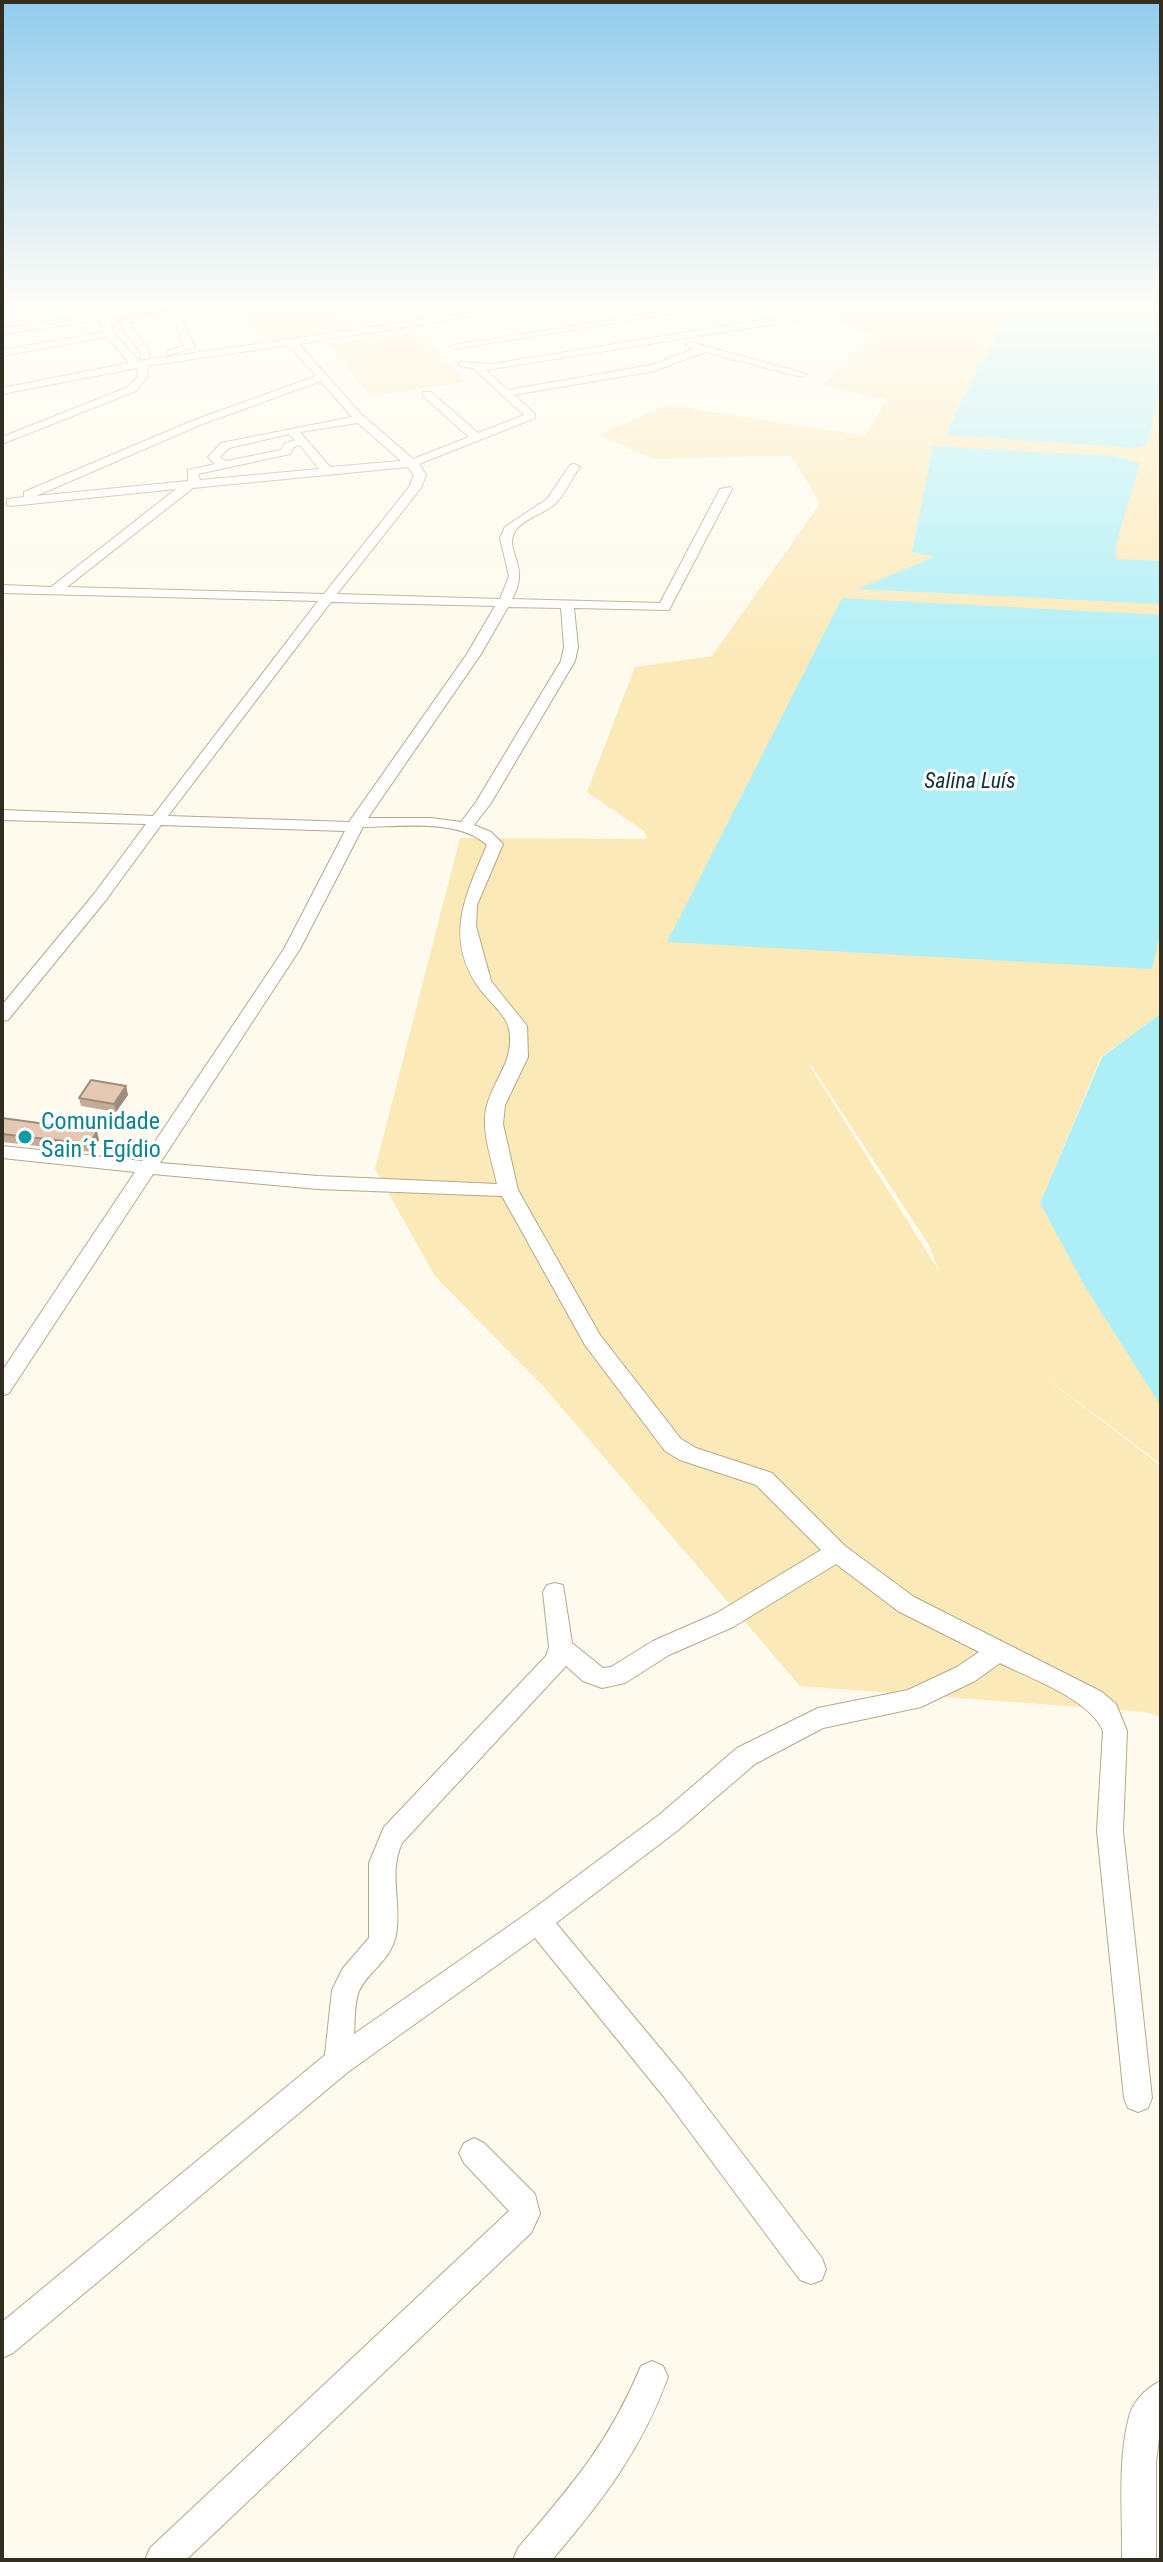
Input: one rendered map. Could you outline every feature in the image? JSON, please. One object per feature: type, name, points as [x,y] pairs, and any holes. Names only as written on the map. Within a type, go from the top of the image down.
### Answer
[{"type":"street","points":[[2,441],[51,422]]},
{"type":"street","points":[[7,504],[200,422]]},
{"type":"street","points":[[224,466],[214,457],[225,445],[345,422]]},
{"type":"street","points":[[2,1016],[91,909],[325,599],[415,488],[420,475],[412,463],[364,422]]},
{"type":"street","points":[[458,422],[477,438]]},
{"type":"street","points":[[7,504],[412,463],[517,422]]},
{"type":"street","points":[[292,430],[329,473]]},
{"type":"street","points":[[192,485],[192,472],[286,452],[289,445],[302,441]]},
{"type":"street","points":[[2,1388],[292,949],[357,824],[459,678],[515,576],[506,538],[511,527],[557,496],[574,467]]},
{"type":"street","points":[[55,590],[192,485]]},
{"type":"street","points":[[2,589],[664,607],[726,489]]},
{"type":"street","points":[[464,828],[483,803],[568,661],[571,647],[567,605]]},
{"type":"street","points":[[2,815],[418,823],[481,831],[495,844],[469,905],[468,926],[473,954],[483,982],[518,1026],[519,1057],[496,1105],[494,1124],[508,1190],[592,1340],[673,1445],[688,1454],[764,1479],[837,1552],[906,1604],[1093,1699],[1107,1711],[1115,1731],[1110,1831],[1138,2098]]},
{"type":"street","points":[[2,1152],[419,1190],[508,1190]]},
{"type":"street","points":[[561,1647],[592,1674],[602,1678],[616,1676],[661,1648],[725,1620],[837,1552]]},
{"type":"street","points":[[338,2062],[343,2032],[341,2005],[349,1982],[373,1958],[383,1937],[384,1850],[393,1835],[556,1661],[561,1647],[555,1592]]},
{"type":"street","points":[[2,2342],[338,2062],[538,1921],[668,1823],[746,1756],[784,1733],[818,1718],[912,1700],[966,1674],[998,1652]]},
{"type":"street","points":[[538,1921],[674,2087],[811,2269]]},
{"type":"street","points":[[162,2560],[520,2222],[525,2214],[525,2204],[474,2153]]},
{"type":"street","points":[[530,2560],[612,2462],[640,2414],[652,2377]]},
{"type":"street","points":[[1139,2560],[1140,2462],[1145,2417],[1161,2397]]},
{"type":"shaded area","points":[[629,422],[773,422],[865,436],[874,422],[1161,422],[1161,1013],[1101,1057],[1040,1203],[1161,1405],[1161,1464],[1026,1363],[1161,1466],[1161,1717],[1145,1712],[800,1686],[544,1387],[435,1276],[375,1169],[460,838],[647,839],[644,831],[587,792],[635,667],[712,656],[820,504],[791,455],[654,459],[598,435]],"holes":[[[811,1065],[929,1245],[940,1273],[810,1066]]]},
{"type":"water","points":[[952,422],[1153,422],[1145,445],[1134,448],[946,435]]},
{"type":"water","points":[[933,446],[1114,456],[1140,463],[1116,544],[1116,559],[1161,561],[1161,604],[857,589],[934,557],[912,552]]},
{"type":"water","name":"Salina Luís","points":[[842,598],[1161,615],[1161,930],[1152,969],[667,942]]},
{"type":"water","points":[[1161,1013],[1161,1406],[1084,1285],[1040,1203],[1102,1057]]},
{"type":"building","points":[[91,1080],[126,1086],[114,1104],[79,1098]]},
{"type":"building","points":[[2,1118],[97,1131],[90,1144],[2,1134]]},
{"type":"place","name":"Comunidade Sain´t Egídio","points":[[25,1137]]}]
